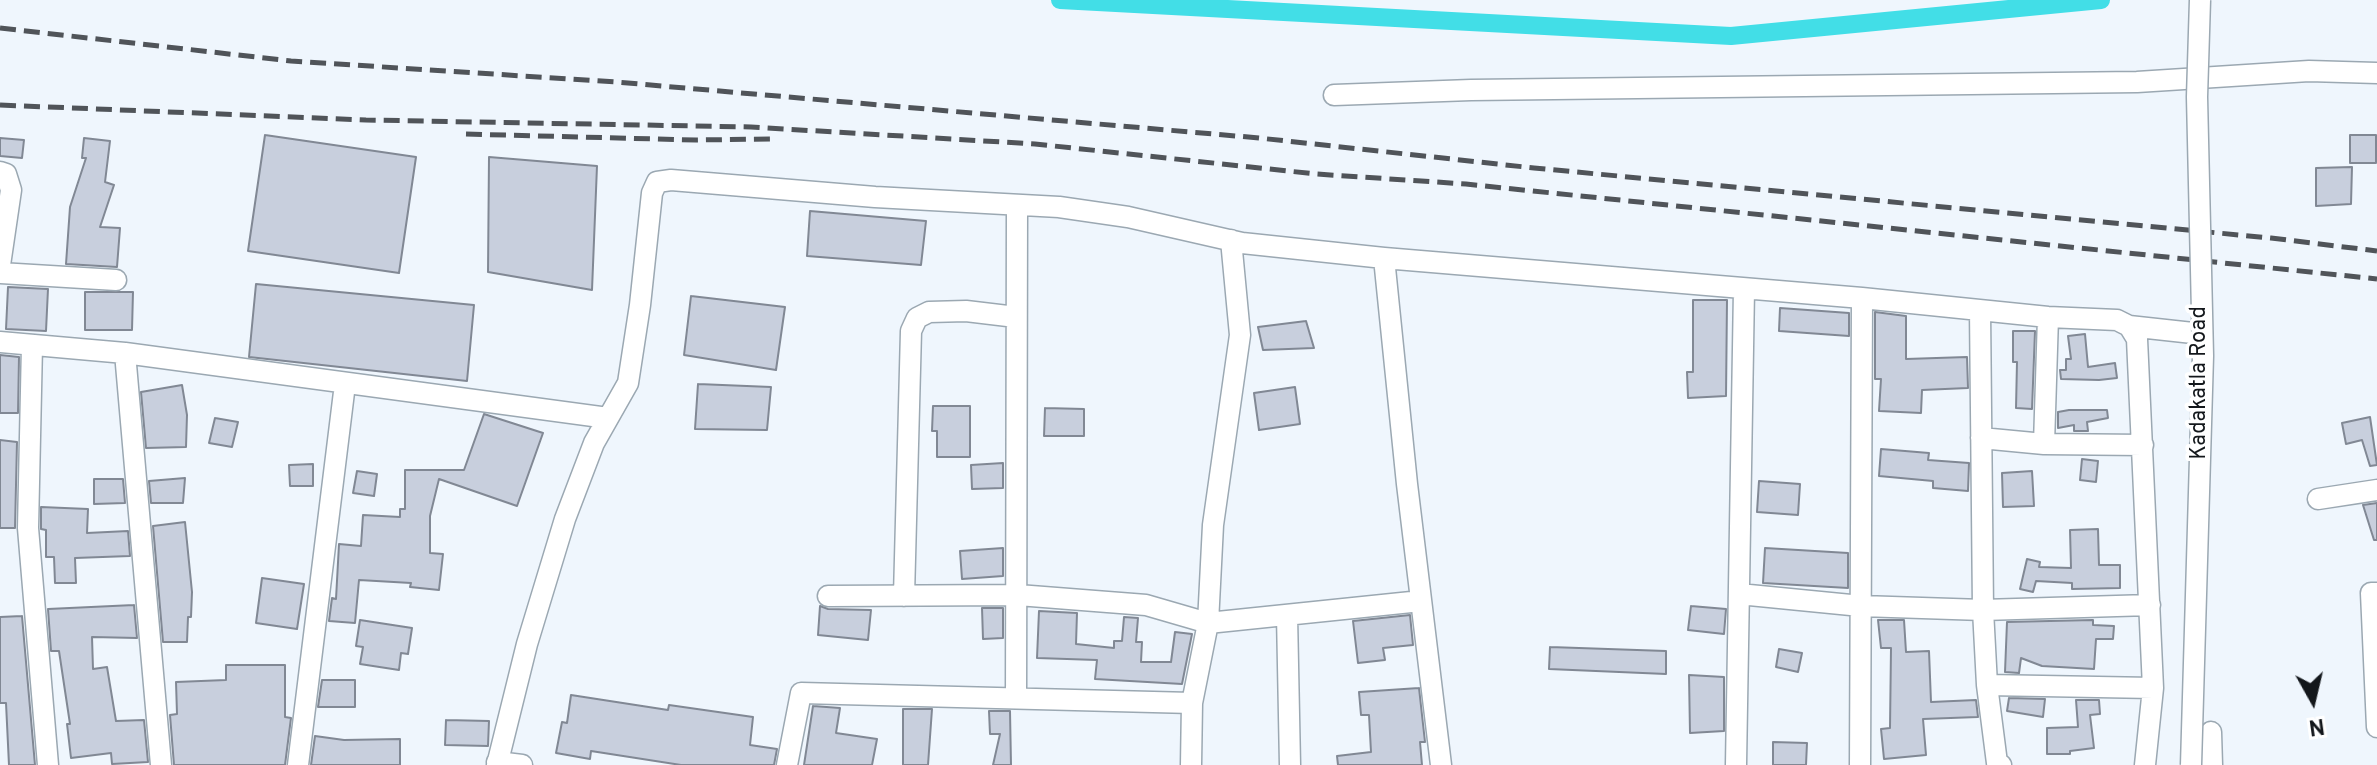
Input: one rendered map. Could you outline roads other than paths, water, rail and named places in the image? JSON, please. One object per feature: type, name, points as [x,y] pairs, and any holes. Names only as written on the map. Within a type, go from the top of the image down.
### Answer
[{"type":"street","name":"Kadakatla Road","points":[[2191,765],[2202,334],[2197,97],[2200,0]]},
{"type":"street","points":[[1334,95],[1471,90],[2137,82],[2309,71],[2377,73]]},
{"type":"street","points":[[0,172],[6,174],[11,190],[0,265]]},
{"type":"street","points":[[522,765],[497,763],[527,644],[565,519],[594,443],[628,383],[652,193],[657,182],[687,181],[875,197],[1059,207],[1128,217],[1231,240],[1384,258],[1862,298],[2048,317],[2117,320],[2129,326],[2202,334]]},
{"type":"street","points":[[1016,698],[1017,205]]},
{"type":"street","points":[[1191,765],[1192,703],[1208,623],[1213,525],[1240,335],[1231,240]]},
{"type":"street","points":[[1384,258],[1441,765]]},
{"type":"street","points":[[0,273],[116,280]]},
{"type":"street","points":[[1736,765],[1744,289]]},
{"type":"street","points":[[1860,765],[1862,298]]},
{"type":"street","points":[[1980,310],[1983,610],[1987,685],[1997,763],[2001,765]]},
{"type":"street","points":[[904,596],[911,331],[917,318],[929,312],[966,311],[1016,317]]},
{"type":"street","points":[[2044,444],[2048,317]]},
{"type":"street","points":[[2129,326],[2137,339],[2150,605],[2153,688],[2145,765]]},
{"type":"street","points":[[0,342],[125,353],[608,418]]},
{"type":"street","points":[[32,345],[28,528],[48,765]]},
{"type":"street","points":[[125,353],[161,765]]},
{"type":"street","points":[[298,765],[345,384]]},
{"type":"street","points":[[1981,438],[2044,444],[2143,445]]},
{"type":"street","points":[[2318,499],[2377,490]]},
{"type":"street","points":[[2377,593],[2371,593],[2377,727]]},
{"type":"street","points":[[1739,594],[1861,606],[1983,610],[2150,605]]},
{"type":"street","points":[[828,596],[1018,595],[1146,605],[1208,623],[1421,601]]},
{"type":"street","points":[[1287,615],[1290,765]]},
{"type":"street","points":[[1987,685],[2153,688]]},
{"type":"street","points":[[787,765],[801,693],[1192,703]]},
{"type":"street","points":[[2211,732],[2212,765]]},
{"type":"waterway","points":[[1060,0],[1731,36],[2101,0]]},
{"type":"railway","points":[[0,28],[291,61],[616,82],[1259,138],[2377,251]]},
{"type":"railway","points":[[0,105],[366,120],[751,127],[1035,144],[1316,174],[1466,184],[2377,279]]},
{"type":"railway","points":[[466,134],[774,139]]}]
